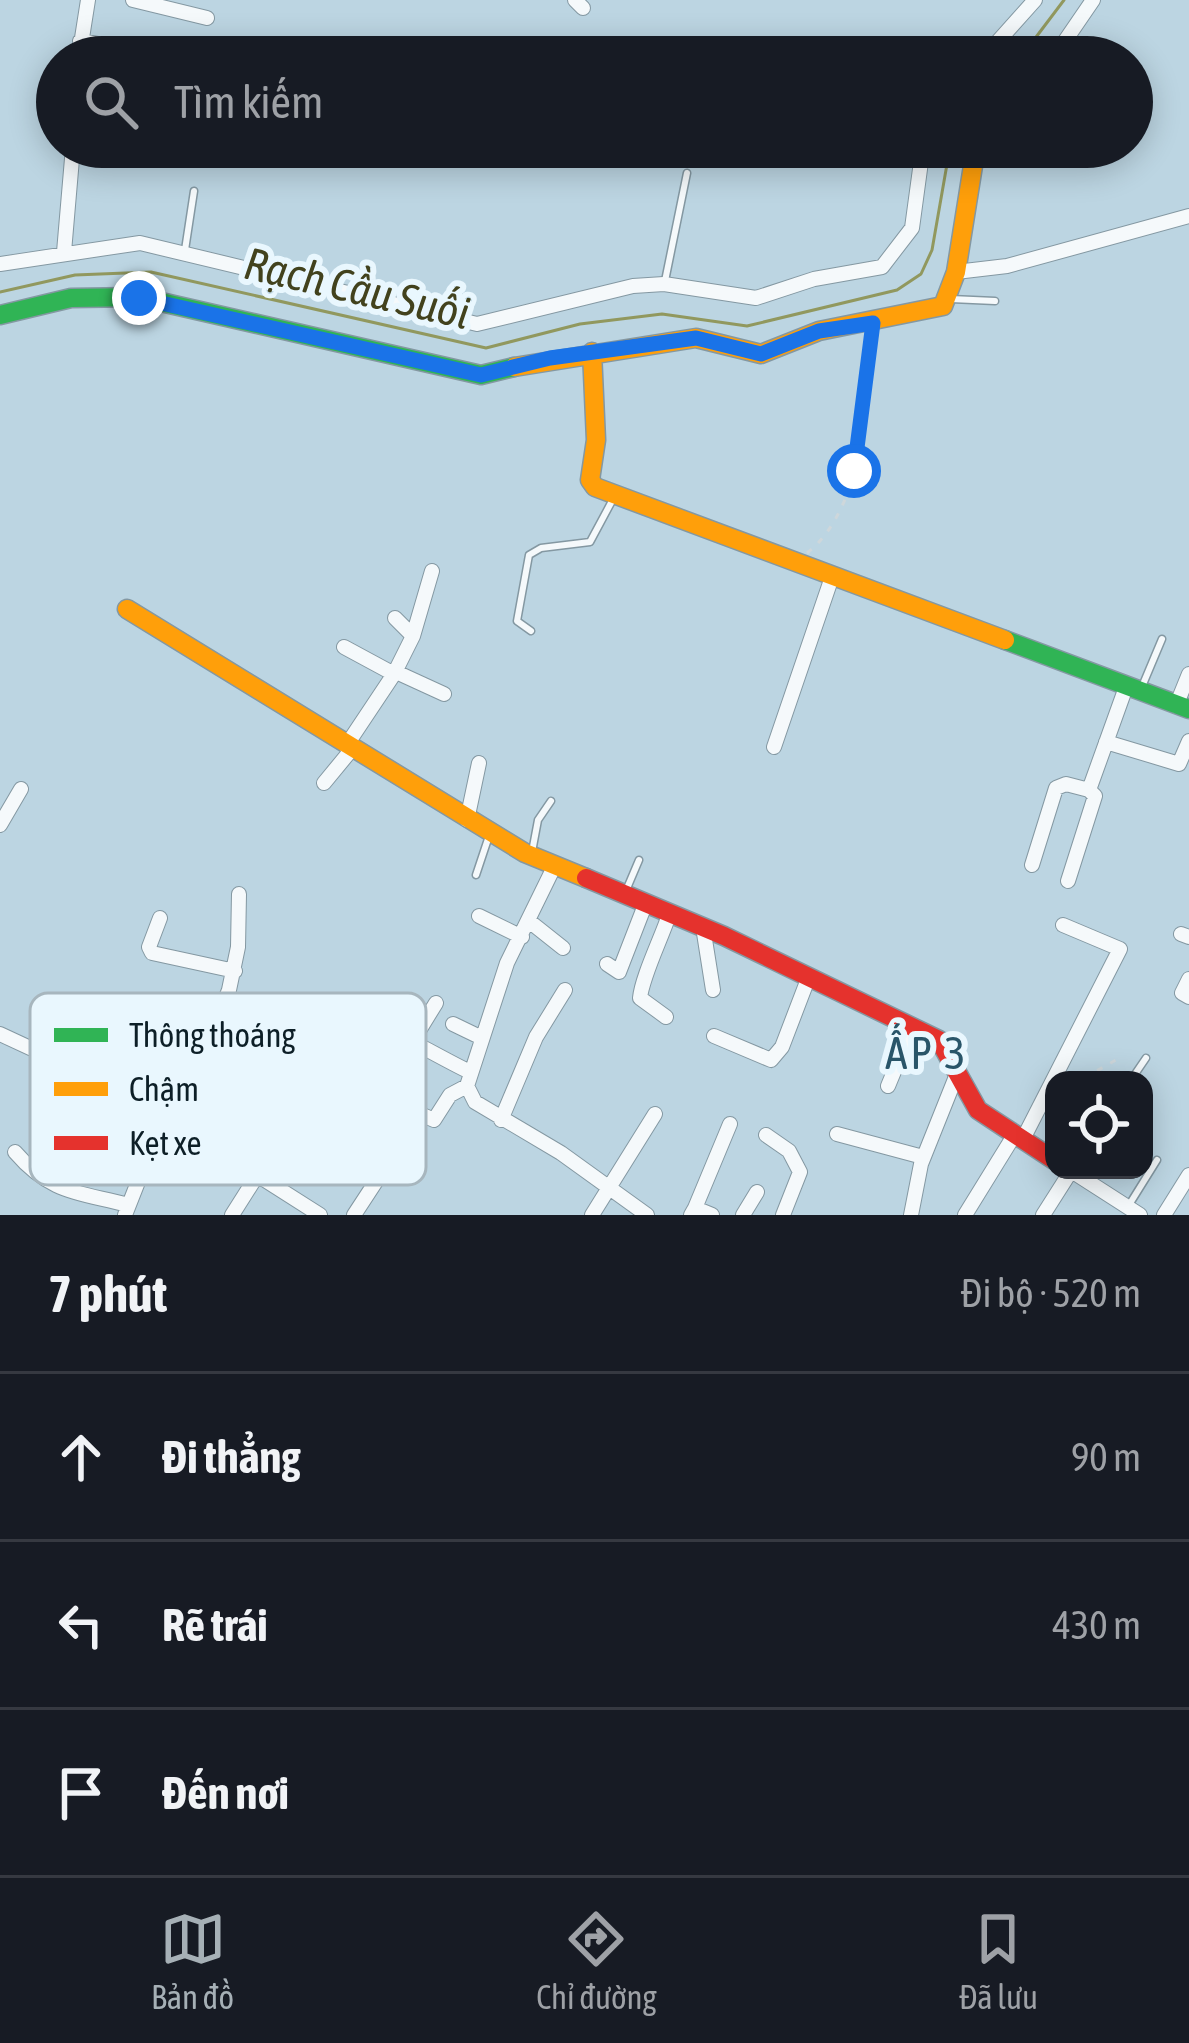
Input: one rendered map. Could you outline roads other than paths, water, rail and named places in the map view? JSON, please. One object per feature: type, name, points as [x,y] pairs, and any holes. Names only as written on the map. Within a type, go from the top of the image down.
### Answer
[{"type":"street","points":[[82,36],[88,0]]},
{"type":"street","points":[[1003,36],[1035,0]]},
{"type":"street","points":[[1068,36],[1093,0]]},
{"type":"street","points":[[140,1],[198,11]]},
{"type":"street","points":[[64,252],[71,168]]},
{"type":"street","points":[[0,264],[140,243],[185,250],[477,324],[597,292],[664,284],[756,298],[814,279],[882,267],[912,228],[920,168]]},
{"type":"street","points":[[0,315],[71,298],[139,298],[277,325],[468,374],[696,338],[761,354],[819,331],[930,312],[948,299],[973,168]]},
{"type":"street","points":[[956,272],[1007,266],[1189,216]]},
{"type":"street","points":[[592,352],[596,440],[590,480],[595,488],[1182,707],[1189,674]]},
{"type":"street","points":[[324,782],[395,673],[413,636],[432,571]]},
{"type":"street","points":[[774,747],[832,577]]},
{"type":"street","points":[[127,609],[324,734],[532,856],[703,927],[948,1048],[979,1110],[1045,1154]]},
{"type":"street","points":[[395,618],[413,636]]},
{"type":"street","points":[[344,647],[444,694]]},
{"type":"street","points":[[1089,790],[1132,690]]},
{"type":"street","points":[[1106,742],[1179,764],[1189,741]]},
{"type":"street","points":[[467,820],[479,763]]},
{"type":"street","points":[[1032,865],[1057,788],[1066,784],[1089,790],[1095,796],[1068,880]]},
{"type":"street","points":[[0,825],[21,789]]},
{"type":"street","points":[[426,1116],[434,1120],[468,1079],[498,1002],[507,963],[554,867]]},
{"type":"street","points":[[227,993],[235,971],[239,894]]},
{"type":"street","points":[[607,964],[619,972],[627,963],[645,905]]},
{"type":"street","points":[[666,1017],[640,998],[640,990],[652,972],[669,915]]},
{"type":"street","points":[[479,916],[522,937]]},
{"type":"street","points":[[160,918],[148,947],[152,953],[235,971]]},
{"type":"street","points":[[529,921],[563,948]]},
{"type":"street","points":[[965,1215],[1019,1137],[1120,949],[1063,925]]},
{"type":"street","points":[[703,927],[713,990]]},
{"type":"street","points":[[775,1058],[808,979]]},
{"type":"street","points":[[1189,979],[1182,993],[1189,997]]},
{"type":"street","points":[[501,1120],[536,1037],[565,990]]},
{"type":"street","points":[[426,1025],[436,1003]]},
{"type":"street","points":[[453,1024],[482,1038]]},
{"type":"street","points":[[888,1086],[912,1028]]},
{"type":"street","points":[[0,1034],[30,1048]]},
{"type":"street","points":[[714,1036],[761,1059],[775,1058],[791,1067]]},
{"type":"street","points":[[426,1051],[468,1079],[475,1102],[561,1153],[647,1215]]},
{"type":"street","points":[[911,1215],[923,1157],[959,1069]]},
{"type":"street","points":[[592,1215],[655,1114]]},
{"type":"street","points":[[712,1215],[693,1212],[730,1124]]},
{"type":"street","points":[[837,1134],[923,1157]]},
{"type":"street","points":[[766,1135],[789,1151],[800,1172],[783,1215]]},
{"type":"street","points":[[15,1152],[30,1170]]},
{"type":"street","points":[[1164,1215],[1189,1175]]},
{"type":"street","points":[[1043,1215],[1065,1179]]},
{"type":"street","points":[[1085,1179],[1132,1210]]},
{"type":"street","points":[[56,1185],[79,1198],[126,1210]]},
{"type":"street","points":[[232,1215],[242,1185]]},
{"type":"street","points":[[273,1185],[311,1212]]},
{"type":"street","points":[[354,1215],[374,1185]]},
{"type":"street","points":[[743,1215],[757,1192]]},
{"type":"street","points":[[1108,1215],[1132,1210]]},
{"type":"lane","points":[[664,284],[687,173]]},
{"type":"lane","points":[[185,250],[194,191]]},
{"type":"lane","points":[[948,299],[995,301]]},
{"type":"lane","points":[[531,631],[517,621],[529,555],[541,548],[590,542],[610,502],[621,497]]},
{"type":"lane","points":[[1132,690],[1162,639]]},
{"type":"lane","points":[[532,856],[538,820],[551,801]]},
{"type":"lane","points":[[476,875],[489,832]]},
{"type":"lane","points":[[624,896],[639,860]]},
{"type":"lane","points":[[1137,1071],[1146,1058]]},
{"type":"lane","points":[[1132,1210],[1156,1160]]},
{"type":"waterway","name":"Rạch Cầu Suối","points":[[1037,36],[1064,0]]},
{"type":"waterway","name":"Rạch Cầu Suối","points":[[0,292],[75,275],[151,272],[486,348],[580,324],[662,314],[747,326],[897,290],[921,274],[932,250],[946,168]]},
{"type":"district","name":"ẤP 3","points":[[927,1053]]}]
